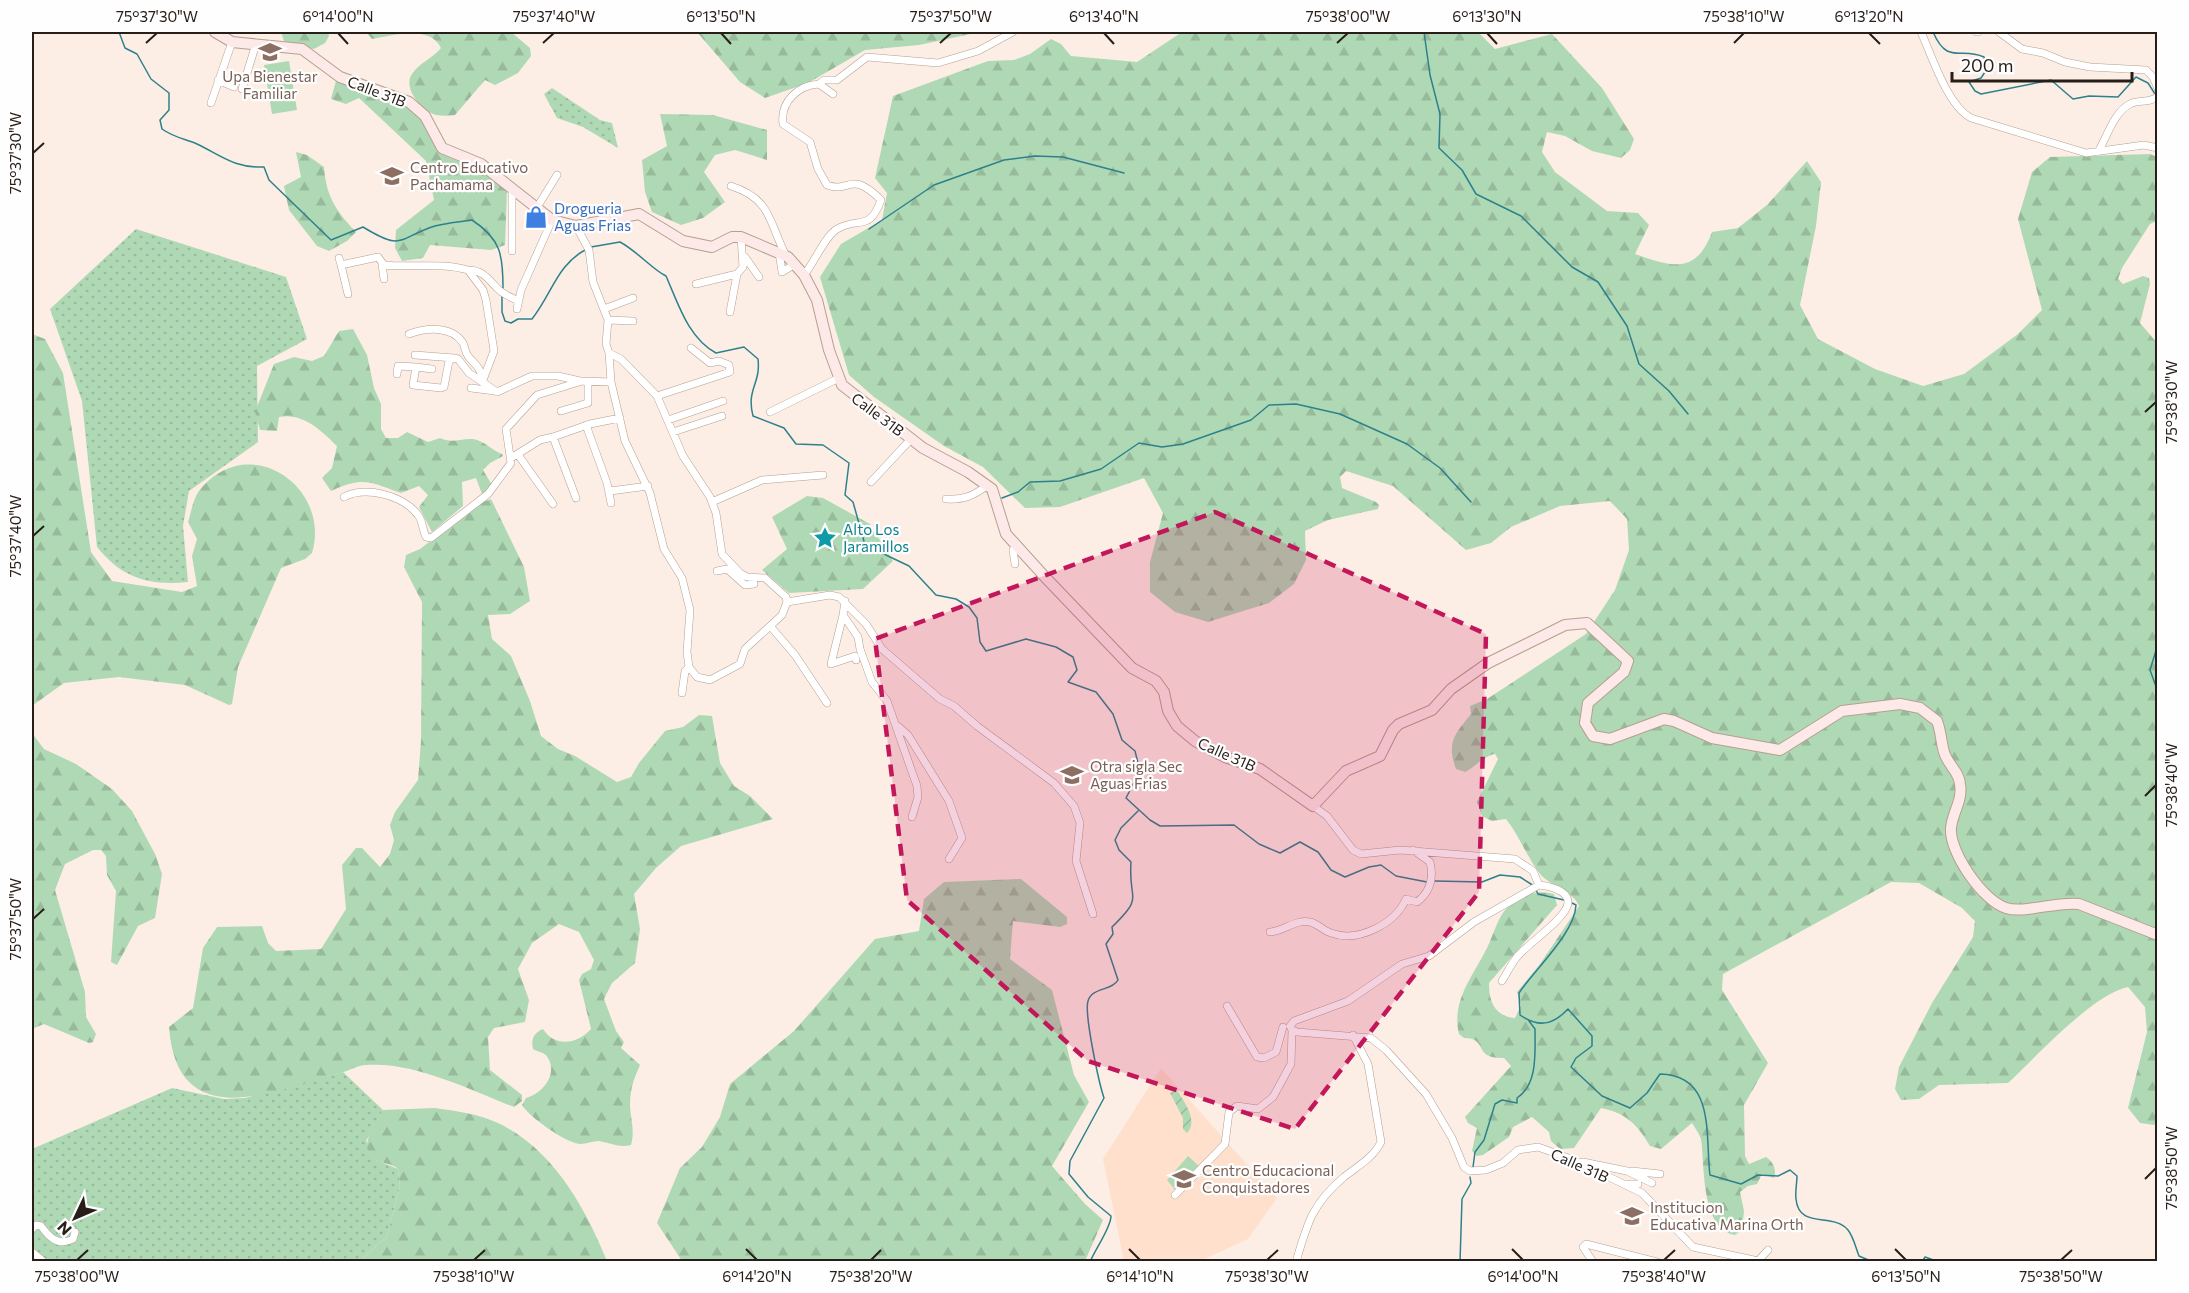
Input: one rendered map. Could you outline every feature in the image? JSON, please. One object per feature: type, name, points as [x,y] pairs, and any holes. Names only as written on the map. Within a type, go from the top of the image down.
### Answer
[{"type":"street","name":"Calle 31B","points":[[215,32],[232,42],[302,49],[340,77],[409,102],[425,116],[442,148],[481,164],[552,220],[576,226],[639,214],[683,241],[717,246],[732,237],[741,237],[787,258],[804,275],[817,300],[829,350],[842,385],[889,419],[911,439],[988,485],[997,501],[1002,527],[1016,545],[1132,668],[1156,681],[1164,692],[1168,711],[1177,726],[1195,741],[1225,757],[1260,769],[1313,806],[1327,816],[1348,844],[1358,853],[1412,850],[1467,857],[1515,858],[1533,872],[1536,887]]},
{"type":"street","points":[[819,84],[824,80],[837,80],[867,57],[938,63],[978,51],[1013,32]]},
{"type":"street","points":[[1921,32],[1943,81],[1965,114],[2086,153],[2144,145],[2157,148]]},
{"type":"street","points":[[1999,32],[2022,49],[2043,53],[2065,62],[2090,67],[2146,70],[2153,77],[2157,89]]},
{"type":"street","points":[[211,103],[232,42]]},
{"type":"street","points":[[242,89],[256,44]]},
{"type":"street","points":[[218,80],[234,87]]},
{"type":"street","points":[[804,275],[837,229],[866,221],[875,215],[881,200],[859,183],[850,182],[833,187],[827,185],[818,168],[810,142],[783,124],[782,115],[791,97],[812,84],[819,84],[833,94]]},
{"type":"street","points":[[2098,152],[2122,110],[2137,101],[2148,102],[2157,96]]},
{"type":"street","points":[[536,209],[557,175]]},
{"type":"street","points":[[731,186],[757,198],[767,209],[774,232],[787,258]]},
{"type":"street","points":[[512,189],[512,251]]},
{"type":"street","points":[[382,264],[404,267],[433,265],[478,271],[493,281],[499,290],[518,305],[542,239],[552,220]]},
{"type":"street","points":[[576,226],[588,246],[593,282],[608,320],[606,344],[609,353],[611,382],[628,447],[648,486],[664,549],[682,578],[691,622],[687,652],[689,667],[697,677],[713,679],[740,664],[745,649],[782,615],[787,602]]},
{"type":"street","points":[[730,312],[737,274],[742,267],[741,237]]},
{"type":"street","points":[[743,254],[749,267],[759,277]]},
{"type":"street","points":[[348,294],[340,261],[378,257],[382,264],[384,279]]},
{"type":"street","points":[[468,270],[483,290],[494,351],[483,380]]},
{"type":"street","points":[[696,284],[737,274]]},
{"type":"street","points":[[604,309],[633,298]]},
{"type":"street","points":[[608,320],[633,321]]},
{"type":"street","points":[[409,334],[429,328],[454,334],[464,344],[466,355],[479,366],[483,380]]},
{"type":"street","points":[[657,396],[730,372],[729,365],[718,361],[710,363],[691,348]]},
{"type":"street","points":[[609,353],[621,359],[657,396],[683,456],[712,501],[719,526],[719,548],[726,561],[747,577],[765,578],[780,591],[787,602]]},
{"type":"street","points":[[415,355],[458,359],[469,373],[483,380],[495,391]]},
{"type":"street","points":[[416,367],[412,388],[437,389],[444,387],[449,361],[454,358]]},
{"type":"street","points":[[397,374],[398,366],[432,369]]},
{"type":"street","points":[[471,388],[499,392],[532,376],[558,376],[585,382]]},
{"type":"street","points":[[770,412],[839,378]]},
{"type":"street","points":[[553,504],[515,457],[506,440],[506,429],[528,402],[548,390],[585,382],[611,382]]},
{"type":"street","points":[[561,411],[588,403],[585,382]]},
{"type":"street","points":[[668,420],[723,401]]},
{"type":"street","points":[[673,432],[722,416]]},
{"type":"street","points":[[344,497],[362,491],[384,493],[416,512],[426,537],[431,538],[495,487],[515,457],[540,440],[585,425],[620,418]]},
{"type":"street","points":[[585,425],[609,491],[611,503]]},
{"type":"street","points":[[553,437],[576,498]]},
{"type":"street","points":[[871,482],[911,439]]},
{"type":"street","points":[[712,501],[762,480],[823,475]]},
{"type":"street","points":[[946,500],[968,498],[988,485]]},
{"type":"street","points":[[609,491],[648,486]]},
{"type":"street","points":[[1015,564],[1013,550],[1016,545]]},
{"type":"street","points":[[717,571],[727,569],[745,585],[754,584]]},
{"type":"street","points":[[787,602],[835,595],[845,601],[870,629],[882,649],[940,699],[954,706],[977,726],[1054,783],[1070,801],[1080,823],[1076,861],[1093,914]]},
{"type":"street","points":[[845,601],[831,664],[855,656],[856,660]]},
{"type":"street","points":[[843,615],[858,637],[860,650],[872,682],[888,702],[897,726],[917,786],[918,797],[912,817]]},
{"type":"street","points":[[1313,806],[1347,771],[1380,756],[1399,724],[1432,710],[1451,689],[1488,663],[1565,625],[1587,623],[1628,661],[1624,672],[1588,703],[1585,723],[1593,736],[1610,739],[1664,719],[1674,721],[1712,738],[1780,750],[1842,711],[1892,703],[1920,708],[1937,721],[1944,753],[1956,771],[1960,783],[1960,805],[1951,826],[1951,835],[1961,863],[1994,901],[2014,910],[2066,903],[2079,904],[2157,935]]},
{"type":"street","points":[[771,627],[795,655],[827,703]]},
{"type":"street","points":[[682,693],[685,671],[689,667]]},
{"type":"street","points":[[897,726],[908,735],[949,801],[962,838],[949,859]]},
{"type":"street","points":[[1270,932],[1281,931],[1299,922],[1310,922],[1331,933],[1359,936],[1394,915],[1406,899],[1416,902],[1424,896],[1431,883],[1430,862],[1412,850]]},
{"type":"street","points":[[1175,1195],[1225,1144],[1229,1112],[1240,1106],[1258,1109],[1273,1098],[1292,1060],[1290,1026],[1294,1021],[1348,1001],[1402,964],[1429,956],[1474,922],[1536,887],[1560,891],[1568,901],[1560,917],[1515,958],[1502,981]]},
{"type":"street","points":[[1227,1006],[1254,1053],[1260,1058],[1269,1057],[1279,1048],[1283,1027]]},
{"type":"street","name":"Calle 31B","points":[[1292,1030],[1371,1038],[1417,1082],[1442,1118],[1464,1167],[1470,1171],[1486,1170],[1499,1165],[1518,1150],[1538,1147],[1574,1160],[1642,1193],[1693,1247],[1761,1261]]},
{"type":"street","points":[[1296,1262],[1310,1216],[1342,1179],[1377,1151],[1381,1142],[1368,1064],[1353,1035]]},
{"type":"street","points":[[1574,1160],[1627,1171],[1660,1174]]},
{"type":"street","points":[[1627,1171],[1652,1183]]},
{"type":"street","points":[[1624,1184],[1638,1184]]},
{"type":"street","points":[[32,1229],[38,1225],[52,1238],[63,1242],[73,1239],[75,1232]]},
{"type":"street","points":[[1593,1262],[1583,1247],[1586,1244],[1657,1262]]},
{"type":"street","points":[[1761,1261],[1768,1250]]},
{"type":"street","points":[[32,1252],[44,1262]]},
{"type":"highlighted area","points":[[1215,512],[1486,634],[1479,892],[1295,1129],[1088,1061],[907,900],[875,639]]},
{"type":"shaded area","name":"Centro Educacional Conquistadores","points":[[1161,1068],[1277,1198],[1248,1239],[1200,1261],[1124,1261],[1103,1159]]},
{"type":"green space","points":[[281,32],[328,32],[329,36],[325,43],[314,49],[284,41]]},
{"type":"green space","points":[[366,32],[511,32],[530,48],[531,56],[518,73],[495,85],[485,80],[455,115],[436,115],[425,109],[415,98],[410,80],[415,70],[441,48],[428,36],[419,34],[399,34],[372,39]]},
{"type":"green space","points":[[697,32],[980,32],[919,45],[865,50],[808,83],[765,98],[740,82]]},
{"type":"green space","points":[[1182,32],[1478,32],[1495,49],[1552,34],[1602,88],[1634,139],[1630,150],[1621,158],[1592,151],[1565,136],[1547,132],[1542,152],[1555,172],[1607,211],[1638,213],[1649,225],[1635,254],[1671,264],[1690,261],[1706,246],[1712,232],[1738,228],[1767,205],[1807,161],[1821,182],[1816,226],[1800,305],[1818,339],[1875,369],[1923,386],[1964,374],[2018,334],[2042,310],[2018,219],[2032,172],[2050,157],[2150,154],[2157,157],[2157,221],[2150,224],[2122,268],[2118,279],[2123,284],[2143,276],[2149,278],[2150,284],[2140,323],[2158,344],[2157,1122],[2154,1125],[2140,1123],[2128,1108],[2147,1032],[2145,1007],[2128,987],[2098,1001],[2049,1043],[2008,1083],[1939,1085],[1919,1099],[1901,1100],[1895,1089],[1899,1067],[1932,1003],[1973,937],[1975,921],[1962,908],[1919,883],[1891,882],[1723,974],[1722,990],[1768,1063],[1744,1105],[1745,1156],[1749,1164],[1766,1157],[1775,1169],[1774,1178],[1762,1174],[1757,1184],[1748,1186],[1740,1192],[1744,1211],[1742,1230],[1735,1235],[1724,1230],[1715,1221],[1710,1209],[1704,1179],[1701,1139],[1692,1123],[1661,1149],[1650,1146],[1640,1131],[1624,1116],[1601,1108],[1574,1148],[1560,1149],[1551,1141],[1549,1132],[1532,1117],[1513,1127],[1509,1137],[1483,1155],[1477,1156],[1472,1151],[1477,1128],[1468,1123],[1465,1117],[1511,1066],[1504,1058],[1488,1055],[1476,1041],[1459,1034],[1458,1011],[1465,989],[1504,911],[1518,899],[1530,894],[1554,894],[1557,905],[1489,983],[1494,1007],[1502,1014],[1515,1018],[1521,1005],[1517,992],[1540,964],[1579,906],[1568,893],[1542,876],[1506,819],[1492,821],[1482,816],[1477,802],[1498,759],[1495,754],[1465,772],[1456,769],[1452,745],[1457,733],[1471,714],[1470,706],[1487,699],[1586,634],[1615,590],[1629,550],[1627,519],[1610,501],[1560,506],[1511,527],[1491,543],[1466,550],[1393,486],[1346,471],[1340,477],[1342,488],[1376,502],[1379,505],[1378,509],[1328,520],[1305,531],[1306,560],[1294,584],[1269,603],[1208,622],[1175,612],[1150,592],[1150,562],[1163,513],[1144,478],[1060,507],[1025,508],[983,467],[944,446],[874,397],[849,375],[820,277],[841,244],[882,220],[887,193],[875,178],[893,96],[988,61],[1014,60],[1030,54],[1051,39],[1061,44],[1071,56],[1137,62]]},
{"type":"green space","points":[[289,61],[297,110],[272,114],[264,65]]},
{"type":"green space","points":[[339,70],[431,116],[441,154],[479,169],[507,190],[505,245],[491,250],[430,245],[423,258],[402,261],[395,248],[396,230],[434,200],[426,161],[359,98],[346,104],[331,99]]},
{"type":"green space","points":[[552,88],[600,120],[612,123],[618,148],[583,127],[557,118],[544,94]]},
{"type":"green space","points":[[660,114],[713,115],[767,130],[767,160],[735,150],[715,155],[704,172],[725,202],[703,218],[681,225],[652,212],[645,192],[642,160],[667,146]]},
{"type":"green space","points":[[296,152],[307,155],[324,167],[327,186],[333,202],[356,232],[347,241],[329,251],[317,246],[289,210],[284,186],[301,177]]},
{"type":"green space","points":[[136,229],[286,277],[307,339],[257,366],[258,442],[189,491],[183,526],[188,582],[161,583],[137,578],[116,566],[97,547],[82,401],[50,309]]},
{"type":"green space","points":[[353,329],[367,355],[374,388],[381,404],[381,429],[386,438],[398,438],[407,432],[428,442],[440,438],[453,441],[473,439],[503,456],[483,470],[492,485],[482,494],[476,478],[462,482],[463,506],[432,532],[419,507],[428,495],[419,486],[401,493],[359,482],[331,491],[322,478],[332,468],[337,446],[324,434],[303,420],[287,416],[279,417],[277,431],[260,430],[255,412],[274,364],[294,357],[312,361],[324,356],[339,331]]},
{"type":"green space","points":[[32,334],[45,339],[63,373],[91,552],[112,581],[182,592],[197,586],[192,556],[197,539],[188,522],[194,502],[199,491],[219,473],[240,465],[262,466],[281,474],[298,488],[310,507],[315,529],[312,553],[305,559],[281,568],[238,667],[232,704],[229,705],[185,685],[119,677],[64,683],[32,706]]},
{"type":"green space","points":[[807,496],[823,498],[870,524],[893,561],[863,589],[789,593],[762,570],[787,549],[772,517]]},
{"type":"green space","points":[[491,499],[524,567],[530,601],[510,614],[488,615],[492,639],[511,656],[530,701],[541,736],[558,749],[575,756],[617,782],[631,777],[639,763],[665,731],[683,727],[699,715],[712,716],[720,763],[734,786],[750,796],[773,819],[681,846],[656,868],[634,894],[640,929],[635,963],[612,983],[604,999],[616,1031],[624,1042],[621,1048],[640,1065],[631,1095],[633,1131],[631,1145],[627,1146],[599,1141],[574,1143],[548,1129],[522,1105],[526,1098],[543,1088],[550,1077],[551,1064],[543,1053],[533,1049],[535,1035],[543,1029],[554,1039],[567,1042],[580,1038],[591,1029],[579,980],[582,974],[591,969],[594,960],[579,932],[559,924],[532,943],[518,969],[529,1000],[525,1022],[494,1028],[488,1037],[490,1070],[522,1095],[522,1101],[514,1107],[442,1078],[403,1067],[384,1065],[363,1065],[287,1089],[233,1098],[209,1094],[190,1083],[176,1061],[169,1027],[193,1008],[203,948],[217,927],[262,926],[268,943],[276,951],[321,949],[346,909],[342,865],[356,848],[362,848],[380,867],[390,854],[394,840],[390,825],[395,812],[418,780],[421,741],[422,602],[404,567],[406,555],[420,549],[481,503]]},
{"type":"green space","points":[[32,733],[44,749],[76,764],[112,789],[132,811],[155,854],[162,874],[155,918],[138,926],[117,965],[111,962],[116,891],[107,875],[106,856],[101,850],[93,850],[65,864],[55,890],[85,992],[86,1017],[96,1034],[93,1042],[89,1043],[44,1024],[32,1029]]},
{"type":"green space","points":[[1021,879],[1067,917],[1067,924],[1060,927],[1013,921],[1010,959],[1052,990],[1074,1075],[1089,1102],[1052,1166],[1085,1204],[1103,1220],[1085,1261],[682,1261],[657,1223],[680,1168],[702,1147],[720,1117],[730,1084],[794,1031],[875,939],[919,931],[924,899],[944,882]]},
{"type":"green space","points":[[343,1072],[383,1110],[366,1141],[376,1160],[398,1169],[400,1186],[387,1236],[360,1261],[32,1261],[32,1149],[172,1088],[224,1099],[245,1098]]},
{"type":"green space","points":[[1177,1090],[1191,1117],[1187,1133],[1183,1129],[1183,1118],[1170,1093]]},
{"type":"green space","points":[[435,1108],[467,1113],[491,1120],[518,1134],[535,1148],[551,1164],[577,1200],[607,1261],[360,1261],[387,1236],[400,1186],[398,1169],[370,1155],[367,1142],[372,1129],[383,1110]]},
{"type":"green space","points":[[1188,1156],[1199,1166],[1176,1191],[1167,1180]]},
{"type":"waterway","points":[[119,32],[125,48],[137,54],[151,79],[169,93],[169,110],[160,120],[162,129],[244,166],[264,167],[269,180],[331,240],[363,227],[376,235],[394,241],[435,226],[472,220],[495,241],[501,257],[503,288]]},
{"type":"waterway","points":[[1424,32],[1430,75],[1440,114],[1439,148],[1462,170],[1476,194],[1521,216],[1572,267],[1598,282],[1627,326],[1639,364],[1669,391],[1688,414]]},
{"type":"waterway","points":[[1933,32],[1944,49],[1949,52],[1976,54],[1984,57],[1987,69],[1981,78],[1969,82],[1975,91],[1981,94],[2051,80],[2073,99],[2089,96],[2118,97],[2136,77],[2148,83],[2155,94]]},
{"type":"waterway","points":[[869,229],[934,185],[1004,160],[1035,156],[1063,157],[1124,173]]},
{"type":"waterway","points":[[591,247],[620,242],[626,246],[666,276],[685,319],[706,346],[716,353],[744,347],[758,359],[758,375],[751,399],[753,416],[784,428],[796,444],[823,445],[849,463],[845,495],[853,502],[865,545],[909,566],[936,595],[956,599],[969,607],[977,618],[980,642],[986,651],[1026,639],[1056,647],[1073,657],[1077,670],[1068,682],[1096,692],[1113,714],[1122,740],[1135,751],[1140,771],[1126,798],[1150,820],[1160,826],[1234,825],[1259,844],[1280,853],[1300,842],[1318,852],[1331,870],[1345,877],[1369,867],[1381,865],[1396,876],[1427,882]]},
{"type":"waterway","points":[[502,296],[502,312],[505,321],[511,323],[518,319],[532,319],[562,271],[577,255],[587,249]]},
{"type":"waterway","points":[[1002,498],[1018,492],[1030,482],[1060,481],[1101,469],[1139,443],[1162,447],[1183,444],[1251,420],[1269,405],[1296,404],[1340,414],[1407,444],[1440,468],[1471,502]]},
{"type":"waterway","points":[[2158,644],[2150,670],[2158,692]]},
{"type":"waterway","points":[[1090,1262],[1111,1216],[1088,1197],[1069,1174],[1070,1161],[1104,1098],[1087,1008],[1088,1001],[1094,993],[1111,986],[1118,980],[1106,944],[1113,934],[1112,927],[1128,909],[1133,898],[1131,862],[1119,850],[1115,840],[1121,828],[1138,811]]},
{"type":"waterway","points":[[1435,881],[1482,882],[1500,875],[1520,877],[1534,886]]},
{"type":"waterway","points":[[1536,890],[1538,894],[1564,900]]},
{"type":"waterway","points":[[1572,903],[1576,905],[1569,927],[1519,993],[1520,1015],[1533,1022],[1546,1023],[1557,1019],[1568,1009],[1592,1036],[1592,1046],[1576,1058],[1571,1067],[1602,1096],[1630,1108],[1647,1093],[1660,1074],[1678,1077],[1691,1085],[1699,1096],[1704,1110],[1710,1175],[1741,1184],[1758,1175],[1778,1176],[1790,1170],[1797,1176],[1796,1199],[1798,1208],[1803,1214],[1810,1218],[1842,1225],[1850,1233],[1859,1256],[1873,1262]]},
{"type":"waterway","points":[[1473,1167],[1475,1152],[1484,1140],[1495,1104],[1502,1100],[1517,1103],[1517,1098],[1529,1085],[1535,1058],[1535,1029],[1529,1021]]},
{"type":"waterway","points":[[1460,1262],[1462,1199],[1471,1183],[1470,1177]]},
{"type":"waterway","points":[[1922,1262],[1925,1257],[1939,1262]]},
{"type":"place","name":"Upa Bienestar Familiar","points":[[270,52]]},
{"type":"place","name":"Centro Educativo Pachamama","points":[[392,176]]},
{"type":"place","name":"Drogueria Aguas Frias","points":[[536,217]]},
{"type":"place","name":"Alto Los Jaramillos","points":[[825,538]]},
{"type":"place","name":"Otra sigla Sec Aguas Frias","points":[[1072,775]]},
{"type":"place","name":"Centro Educacional Conquistadores","points":[[1184,1179]]},
{"type":"place","name":"Institucion Educativa Marina Orth","points":[[1632,1216]]}]
